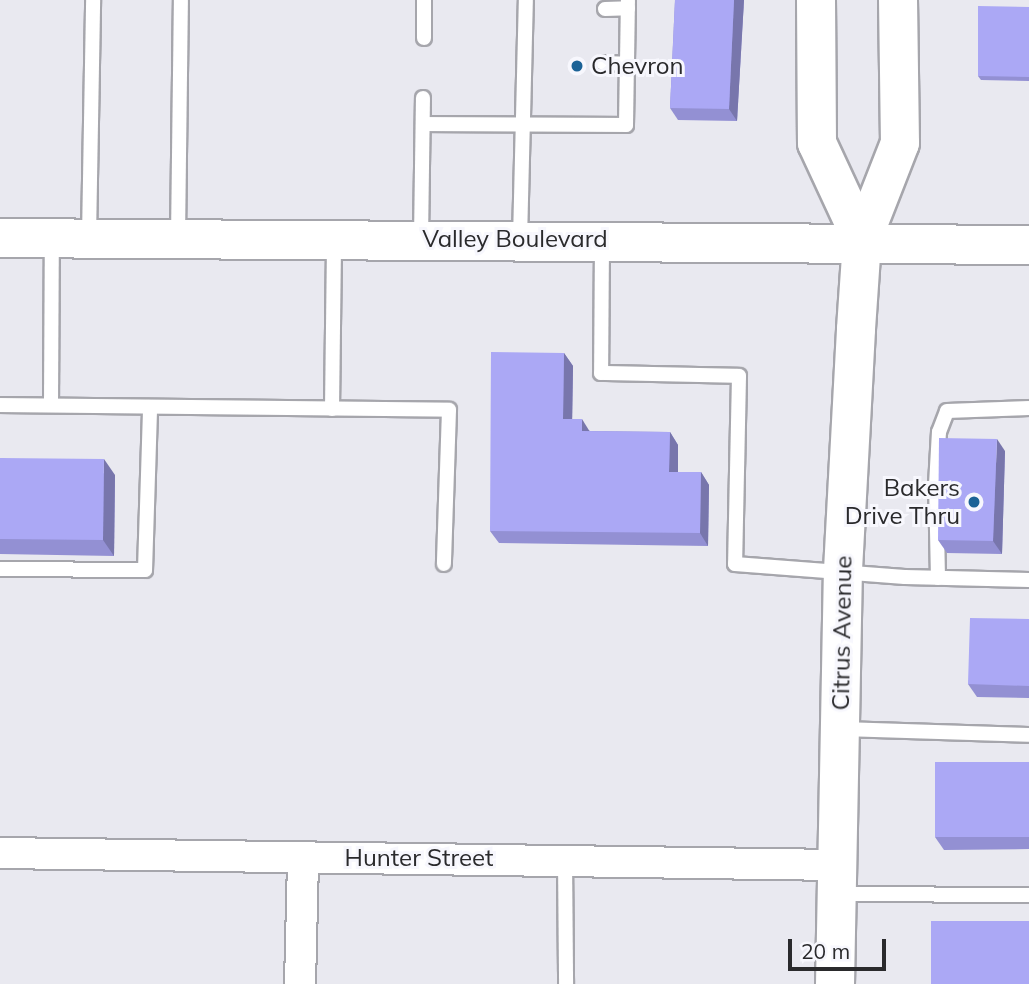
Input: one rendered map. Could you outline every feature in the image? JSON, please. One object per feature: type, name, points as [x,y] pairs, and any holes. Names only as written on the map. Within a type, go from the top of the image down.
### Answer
[{"type":"main road","name":"Citrus Avenue","points":[[816,0],[817,143],[862,240]]},
{"type":"main road","name":"Citrus Avenue","points":[[835,984],[843,570],[862,240],[900,143],[898,0]]},
{"type":"main road","name":"Valley Boulevard","points":[[0,238],[862,240],[1029,244]]},
{"type":"street","name":"Hunter Street","points":[[0,853],[565,859],[837,879]]},
{"type":"street","points":[[300,984],[303,858]]},
{"type":"lane","points":[[89,239],[93,0]]},
{"type":"lane","points":[[178,240],[181,0]]},
{"type":"lane","points":[[424,0],[424,38]]},
{"type":"lane","points":[[423,124],[626,125],[628,4],[605,9]]},
{"type":"lane","points":[[520,240],[530,6]]},
{"type":"lane","points":[[603,63],[627,64]]},
{"type":"lane","points":[[421,239],[423,98]]},
{"type":"lane","points":[[51,239],[51,405]]},
{"type":"lane","points":[[332,409],[334,239]]},
{"type":"lane","points":[[602,240],[601,373],[739,376],[735,564],[938,578],[1029,580]]},
{"type":"lane","points":[[0,405],[449,410],[444,564]]},
{"type":"lane","points":[[0,569],[145,570],[150,407]]},
{"type":"lane","points":[[938,578],[936,485],[939,432],[947,411],[1029,408]]},
{"type":"lane","points":[[840,729],[1029,735]]},
{"type":"lane","points":[[565,859],[566,984]]},
{"type":"lane","points":[[837,879],[1029,895]]},
{"type":"building","points":[[675,0],[734,0],[729,109],[670,108]]},
{"type":"building","points":[[978,6],[1029,7],[1029,77],[978,76]]},
{"type":"building","points":[[491,352],[564,353],[563,419],[582,419],[582,431],[670,432],[669,472],[701,472],[700,533],[490,531]]},
{"type":"building","name":"Bakers Drive Thru","points":[[939,438],[997,439],[993,541],[938,540]]},
{"type":"building","points":[[0,458],[104,459],[103,540],[0,539]]},
{"type":"building","points":[[970,618],[1029,619],[1029,686],[968,684]]},
{"type":"building","points":[[935,762],[1029,762],[1029,837],[935,837]]},
{"type":"building","points":[[931,921],[1029,921],[1029,984],[931,984]]},
{"type":"place","name":"Chevron","points":[[577,66]]},
{"type":"place","name":"Bakers Drive Thru","points":[[974,502]]}]
